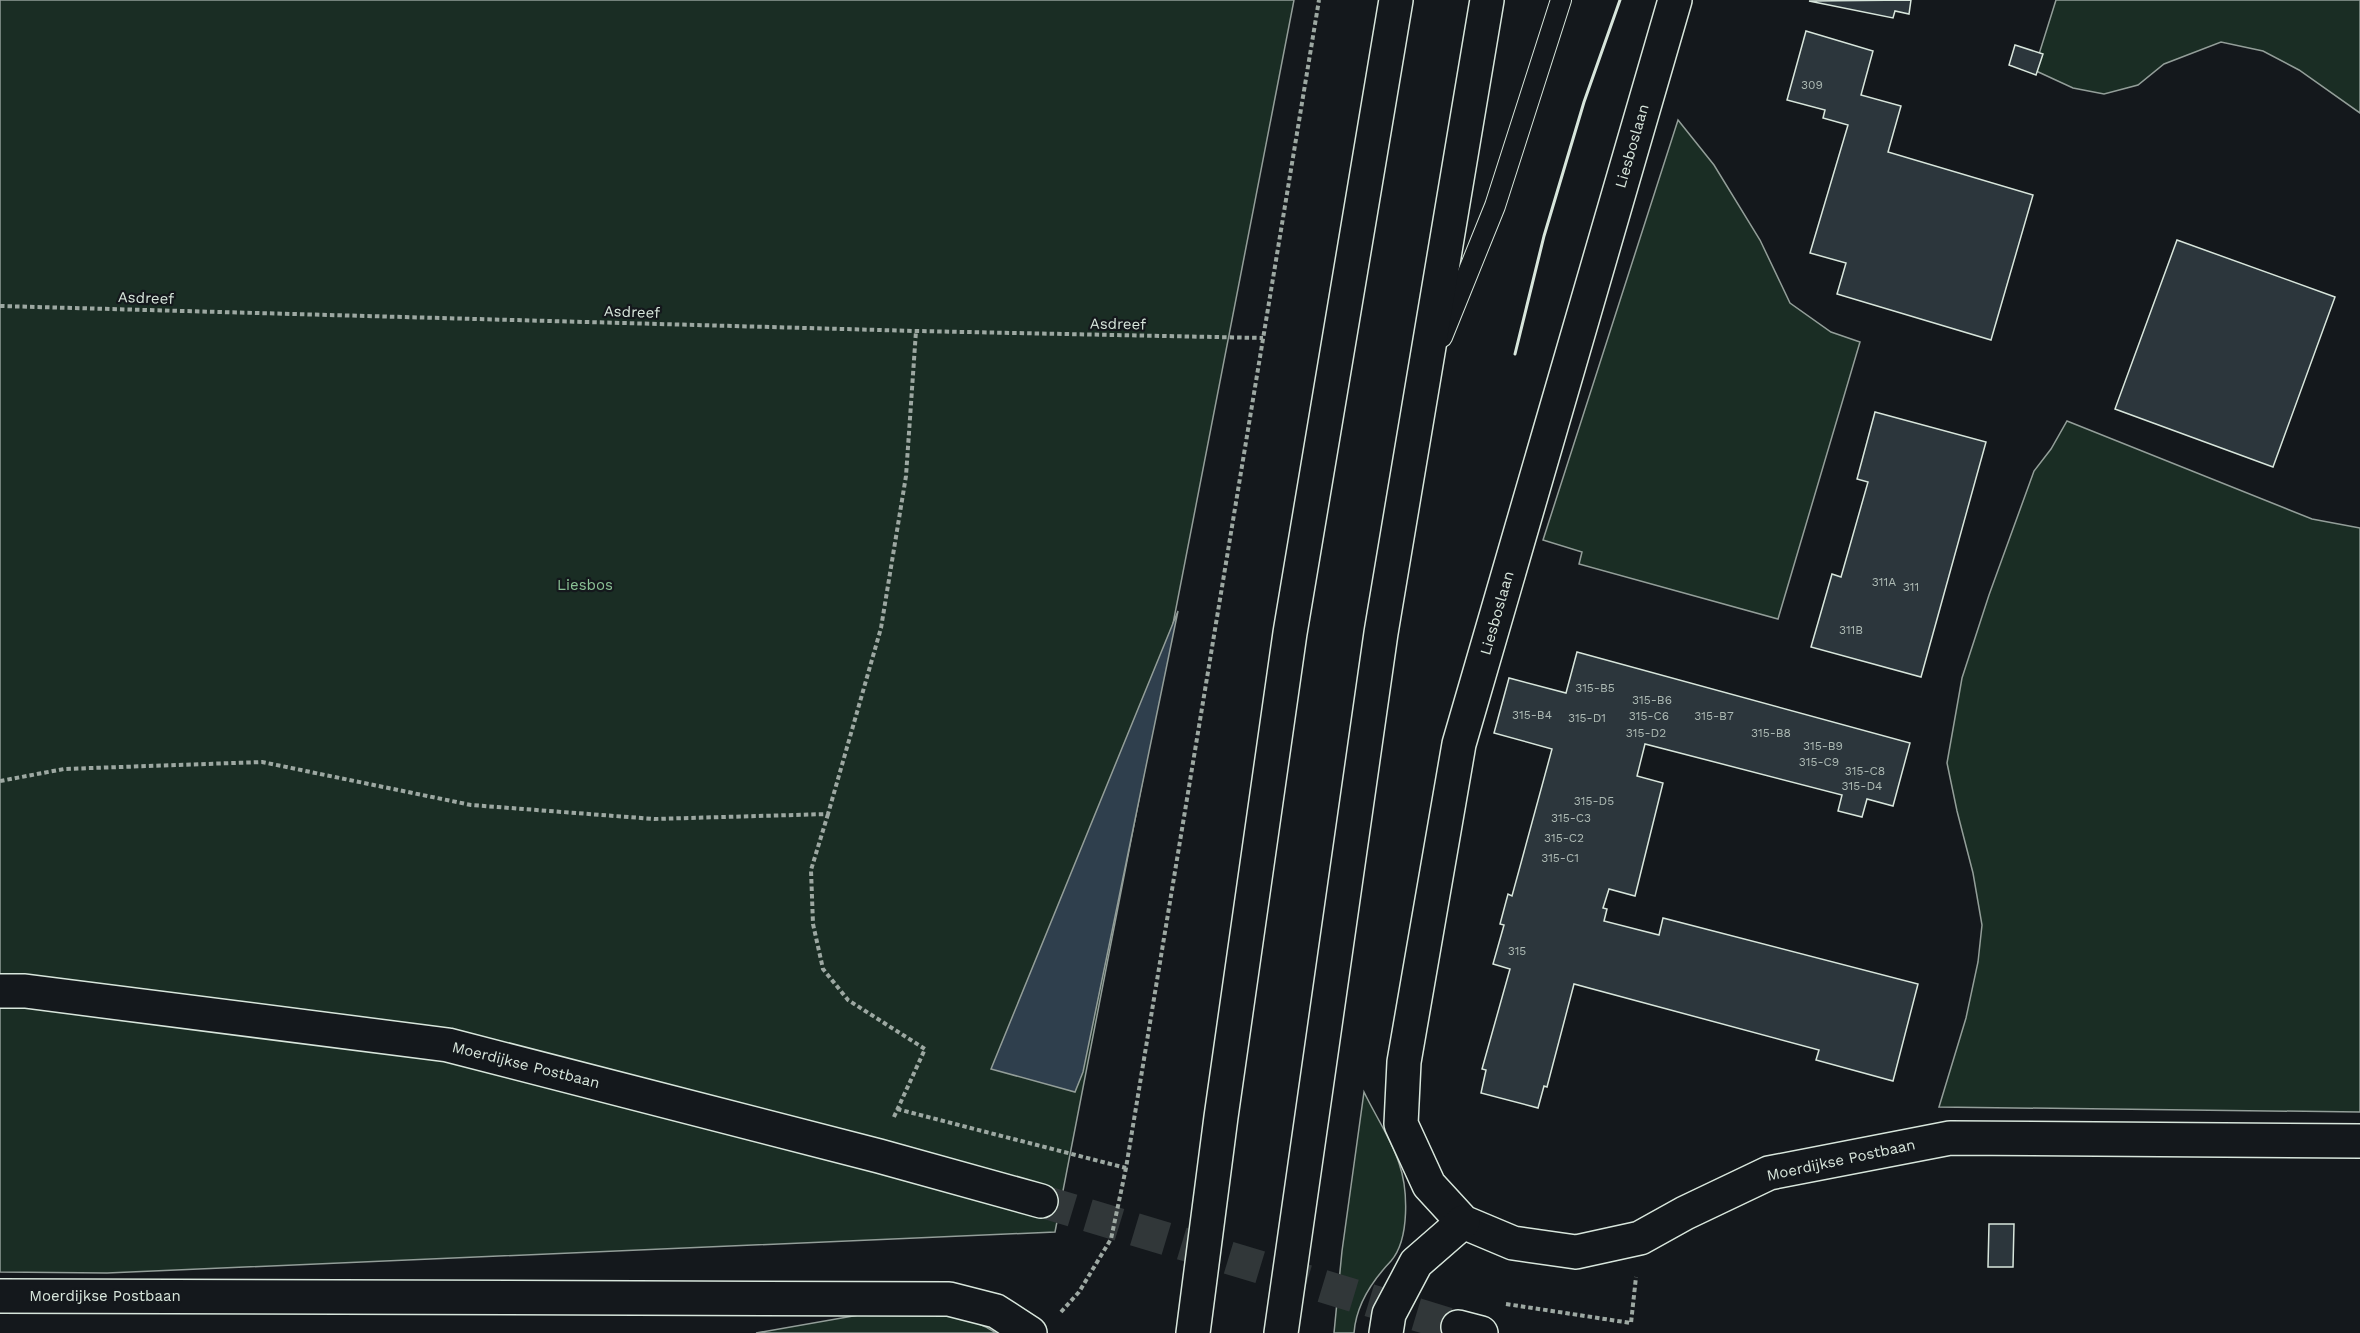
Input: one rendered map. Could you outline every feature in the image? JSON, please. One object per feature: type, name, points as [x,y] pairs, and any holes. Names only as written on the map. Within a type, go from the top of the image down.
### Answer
[{"type":"main road","points":[[1193,1333],[1221,1117],[1290,633],[1396,0]]},
{"type":"main road","points":[[1281,1333],[1380,645],[1421,386],[1487,0]]},
{"type":"main road","name":"Liesboslaan","points":[[1463,1222],[1430,1185],[1401,1124],[1406,1051],[1459,744],[1675,0]]},
{"type":"main road","name":"Moerdijkse Postbaan","points":[[0,991],[25,991],[448,1045],[879,1156],[1041,1201]]},
{"type":"main road","name":"Moerdijkse Postbaan","points":[[1463,1222],[1513,1244],[1576,1252],[1640,1238],[1685,1213],[1769,1173],[1950,1138],[2360,1141]]},
{"type":"main road","points":[[1387,1323],[1416,1263],[1463,1222]]},
{"type":"main road","name":"Moerdijkse Postbaan","points":[[0,1296],[949,1299],[1044,1325]]},
{"type":"lane","points":[[1421,386],[1495,206],[1561,0]]},
{"type":"path","points":[[1044,1325],[1079,1292],[1111,1239],[1126,1168],[1319,0]]},
{"type":"path","name":"Asdreef","points":[[0,306],[916,332],[1263,338]]},
{"type":"path","points":[[916,332],[906,476],[881,628],[812,870],[813,924],[823,969],[848,1000],[925,1049],[897,1108],[1126,1168]]},
{"type":"path","points":[[0,781],[64,769],[262,762],[471,805],[654,819],[828,814]]},
{"type":"path","points":[[1556,1312],[1631,1323],[1640,1238]]},
{"type":"green space","name":"Liesbos","points":[[0,0],[1294,0],[1055,1232],[107,1273],[0,1272]]},
{"type":"green space","points":[[2056,0],[2360,0],[2360,113],[2299,70],[2263,51],[2221,42],[2164,64],[2138,85],[2104,94],[2073,88],[2034,70]]},
{"type":"green space","points":[[1678,120],[1714,165],[1760,240],[1790,303],[1831,332],[1860,342],[1778,619],[1579,564],[1582,552],[1543,540]]},
{"type":"green space","points":[[2067,421],[2312,519],[2360,528],[2360,1112],[1939,1107],[1966,1018],[1978,962],[1982,925],[1973,873],[1947,763],[1962,678],[2034,471],[2051,449]]},
{"type":"green space","points":[[1364,1092],[1399,1163],[1404,1186],[1404,1227],[1397,1252],[1366,1294],[1358,1312],[1354,1333],[1334,1333],[1342,1251]]},
{"type":"green space","points":[[893,1309],[960,1317],[985,1326],[996,1333],[756,1333]]},
{"type":"water","points":[[1178,611],[1083,1072],[1075,1092],[991,1069]]},
{"type":"building","points":[[1911,0],[1909,14],[1895,11],[1893,18],[1809,1]]},
{"type":"building","points":[[1806,31],[1873,51],[1861,95],[1901,106],[1888,152],[2033,195],[1991,340],[1837,294],[1846,263],[1810,253],[1848,125],[1823,118],[1825,110],[1787,100]]},
{"type":"building","points":[[2015,45],[2043,54],[2036,75],[2009,65]]},
{"type":"building","points":[[2177,240],[2335,297],[2273,467],[2115,409]]},
{"type":"building","points":[[1875,412],[1986,442],[1921,677],[1811,647],[1832,574],[1841,577],[1868,482],[1857,479]]},
{"type":"building","points":[[1577,652],[1910,743],[1893,806],[1867,799],[1862,817],[1838,811],[1842,795],[1645,744],[1637,776],[1663,783],[1635,896],[1609,889],[1603,908],[1607,909],[1604,921],[1659,935],[1663,918],[1918,984],[1893,1081],[1816,1060],[1819,1050],[1574,984],[1547,1087],[1544,1086],[1538,1108],[1481,1093],[1486,1070],[1482,1069],[1510,969],[1493,964],[1504,925],[1500,924],[1508,894],[1512,896],[1552,749],[1494,733],[1509,678],[1566,693]]},
{"type":"building","points":[[1989,1224],[2014,1224],[2013,1267],[1988,1267]]},
{"type":"tunnel","points":[[1041,1201],[1458,1327]]},
{"type":"wall","points":[[1515,354],[1544,236],[1584,102],[1620,0]]}]
